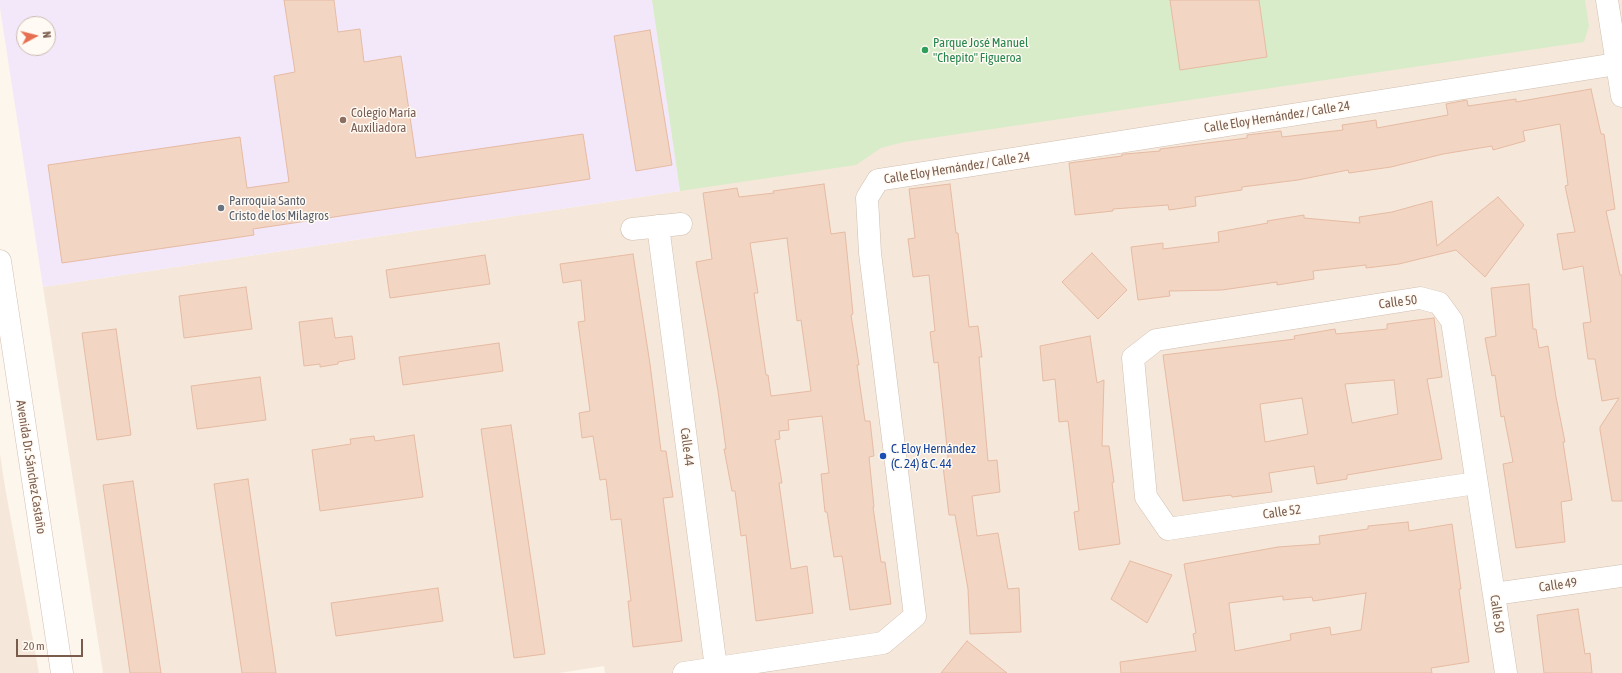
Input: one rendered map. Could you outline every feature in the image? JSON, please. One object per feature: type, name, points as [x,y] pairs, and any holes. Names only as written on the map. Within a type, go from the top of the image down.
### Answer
[{"type":"street","points":[[1607,0],[1619,63],[1622,96]]},
{"type":"street","name":"Calle Eloy Hernández / Calle 24","points":[[684,673],[883,643],[915,616],[870,253],[867,198],[878,180],[1619,63]]},
{"type":"street","points":[[632,229],[681,224]]},
{"type":"street","name":"Calle 44","points":[[658,226],[716,668]]},
{"type":"street","name":"Avenida Dr. Sánchez Castaño","points":[[0,261],[3,302],[62,673]]},
{"type":"street","name":"Calle 50","points":[[1142,455],[1133,358],[1156,340],[1420,298],[1439,303],[1452,321],[1506,673]]},
{"type":"street","name":"Calle 52","points":[[1142,455],[1146,497],[1168,529],[1476,483]]},
{"type":"street","name":"Calle 49","points":[[1494,594],[1622,576]]},
{"type":"shaded area","name":"Colegio María Auxiliadora","points":[[0,0],[652,0],[680,191],[43,287]]},
{"type":"shaded area","points":[[652,0],[1622,0],[1622,673],[605,673],[604,666],[559,673],[103,673],[43,287],[680,191]]},
{"type":"shaded area","points":[[0,454],[5,487],[39,673],[0,673]]},
{"type":"green space","points":[[652,0],[1585,0],[1589,26],[1584,42],[904,142],[881,148],[856,165],[680,191]]},
{"type":"building","points":[[284,0],[334,0],[338,32],[360,29],[364,62],[401,56],[416,158],[583,134],[590,179],[253,229],[254,235],[62,263],[48,165],[240,137],[247,188],[289,182],[274,76],[295,72]]},
{"type":"building","points":[[1170,0],[1259,0],[1267,57],[1180,70]]},
{"type":"building","points":[[650,30],[672,165],[636,171],[614,36]]},
{"type":"building","points":[[1591,89],[1601,134],[1604,134],[1615,209],[1606,211],[1620,275],[1622,275],[1622,501],[1612,501],[1600,430],[1600,427],[1619,398],[1602,401],[1595,359],[1588,359],[1583,323],[1591,322],[1583,266],[1563,270],[1557,234],[1575,232],[1565,186],[1568,185],[1560,124],[1523,131],[1525,141],[1493,150],[1492,146],[1443,154],[1391,167],[1349,173],[1348,170],[1298,180],[1242,187],[1242,190],[1195,197],[1196,206],[1169,210],[1168,205],[1113,209],[1113,211],[1075,215],[1069,163],[1122,156],[1122,154],[1160,151],[1160,149],[1247,138],[1247,135],[1281,131],[1282,137],[1343,130],[1342,125],[1376,120],[1377,128],[1448,115],[1446,104],[1467,100],[1468,106],[1516,99],[1516,102]]},
{"type":"building","points":[[824,184],[831,234],[845,232],[853,314],[851,315],[859,365],[857,365],[865,421],[870,421],[874,456],[869,457],[873,507],[881,562],[885,562],[891,604],[850,610],[842,556],[834,557],[827,512],[825,512],[821,474],[829,473],[822,416],[788,420],[789,430],[779,431],[780,439],[775,440],[782,483],[779,483],[791,569],[807,566],[813,613],[756,621],[746,535],[741,536],[735,491],[732,491],[724,449],[726,449],[718,391],[696,262],[712,259],[703,193],[737,188],[739,197],[774,193],[773,191]],"holes":[[[787,238],[797,321],[801,320],[811,391],[771,396],[768,375],[766,375],[754,293],[758,293],[750,243]]]},
{"type":"building","points":[[950,184],[956,233],[958,233],[969,327],[978,326],[982,357],[979,357],[988,461],[997,460],[1000,492],[972,496],[977,536],[998,533],[1008,589],[1019,588],[1021,632],[970,634],[968,589],[955,515],[949,515],[943,466],[949,466],[938,362],[934,363],[930,332],[935,331],[929,275],[913,277],[908,239],[915,238],[909,189]]},
{"type":"building","points":[[1498,197],[1524,225],[1485,277],[1456,250],[1399,264],[1366,268],[1366,265],[1313,271],[1314,279],[1277,285],[1277,282],[1222,290],[1169,291],[1170,296],[1138,300],[1131,247],[1163,243],[1163,249],[1219,242],[1218,232],[1268,223],[1267,221],[1304,215],[1304,218],[1360,223],[1359,217],[1392,212],[1432,201],[1437,246]]},
{"type":"building","points":[[1092,253],[1127,290],[1098,319],[1062,282]]},
{"type":"building","points":[[633,254],[650,364],[661,451],[666,451],[673,497],[663,498],[682,641],[633,647],[628,601],[631,601],[621,519],[611,520],[606,479],[600,480],[593,436],[582,438],[579,413],[590,411],[578,322],[585,321],[581,280],[563,283],[560,264]]},
{"type":"building","points":[[485,255],[490,284],[390,298],[386,270]]},
{"type":"building","points":[[1529,284],[1533,329],[1536,329],[1539,348],[1548,346],[1565,442],[1563,442],[1572,500],[1561,502],[1565,542],[1516,548],[1503,464],[1513,462],[1504,416],[1501,417],[1495,375],[1492,376],[1485,338],[1496,336],[1491,288]]},
{"type":"building","points":[[246,287],[252,329],[184,338],[179,296]]},
{"type":"building","points":[[332,318],[335,338],[352,336],[355,359],[320,367],[320,364],[304,366],[299,322]]},
{"type":"building","points":[[1434,318],[1442,377],[1427,379],[1442,459],[1347,475],[1347,479],[1317,484],[1314,466],[1269,473],[1272,492],[1183,501],[1163,355],[1295,339],[1294,336],[1335,329],[1336,334],[1387,329],[1387,324]],"holes":[[[1394,380],[1398,414],[1352,423],[1345,384]],[[1302,398],[1308,434],[1265,442],[1260,404]]]},
{"type":"building","points":[[116,329],[131,435],[97,440],[82,333]]},
{"type":"building","points":[[1090,336],[1097,383],[1104,380],[1102,446],[1109,446],[1120,544],[1079,550],[1074,512],[1079,511],[1068,421],[1059,422],[1055,379],[1043,381],[1040,346]]},
{"type":"building","points":[[499,343],[503,371],[403,385],[399,357]]},
{"type":"building","points":[[260,377],[266,420],[197,429],[191,386]]},
{"type":"building","points":[[511,425],[545,654],[514,658],[481,429]]},
{"type":"building","points":[[414,435],[423,497],[320,511],[312,450],[351,444],[350,439],[374,436],[375,441]]},
{"type":"building","points":[[248,479],[276,673],[242,673],[214,484]]},
{"type":"building","points":[[133,481],[161,673],[130,673],[103,485]]},
{"type":"building","points":[[1408,522],[1409,531],[1452,524],[1469,662],[1431,668],[1432,673],[1121,673],[1120,662],[1196,651],[1193,634],[1196,633],[1184,564],[1278,547],[1320,544],[1319,536],[1368,529],[1368,526]],"holes":[[[1366,593],[1361,630],[1331,635],[1330,627],[1290,634],[1291,640],[1235,651],[1229,603],[1283,596],[1283,600],[1312,597],[1313,601]]]},
{"type":"building","points":[[1130,561],[1172,575],[1147,623],[1111,599]]},
{"type":"building","points":[[438,588],[443,621],[336,636],[331,603]]},
{"type":"building","points":[[1578,609],[1585,654],[1590,653],[1592,673],[1544,673],[1537,615]]},
{"type":"building","points":[[967,641],[1007,673],[941,673]]},
{"type":"place","name":"Parque José Manuel \"Chepito\" Figueroa","points":[[925,50]]},
{"type":"place","name":"Colegio María Auxiliadora","points":[[343,120]]},
{"type":"place","name":"Parroquia Santo Cristo de los Milagros","points":[[221,208]]},
{"type":"place","name":"C. Eloy Hernández (C. 24) & C. 44","points":[[883,456]]}]
